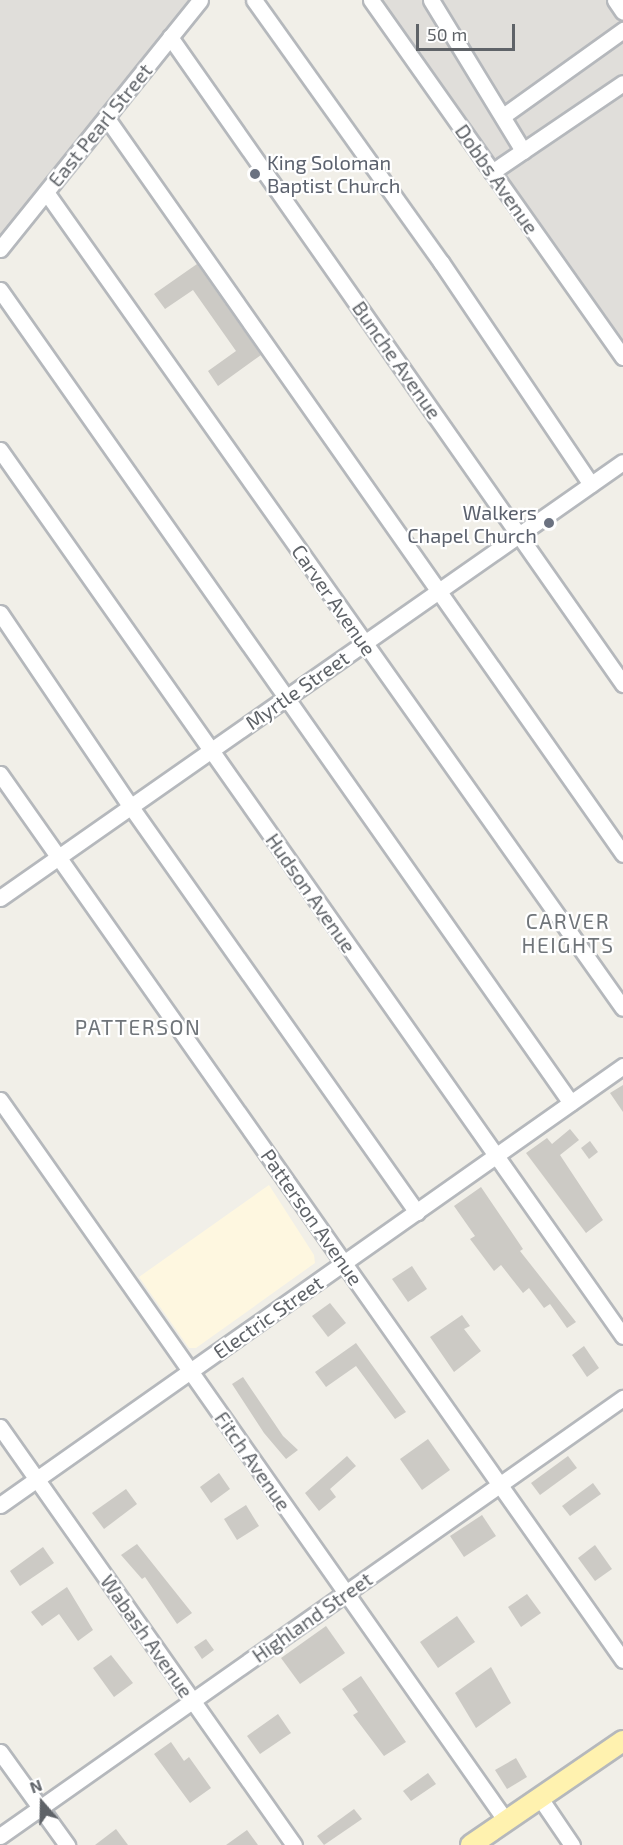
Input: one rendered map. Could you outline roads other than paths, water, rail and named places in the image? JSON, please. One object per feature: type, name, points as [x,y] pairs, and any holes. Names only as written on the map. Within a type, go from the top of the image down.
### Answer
[{"type":"main road","points":[[471,1845],[623,1741]]},
{"type":"street","name":"East Pearl Street","points":[[0,249],[200,0]]},
{"type":"street","points":[[254,0],[441,262],[591,484]]},
{"type":"street","name":"Dobbs Avenue","points":[[371,0],[623,357]]},
{"type":"street","points":[[431,0],[524,151]]},
{"type":"street","points":[[615,0],[623,12]]},
{"type":"street","points":[[503,116],[623,30]]},
{"type":"street","name":"Bunche Avenue","points":[[170,37],[623,684]]},
{"type":"street","points":[[492,172],[623,82]]},
{"type":"street","points":[[106,117],[623,854]]},
{"type":"street","name":"Carver Avenue","points":[[46,192],[623,1008]]},
{"type":"street","points":[[0,290],[571,1103]]},
{"type":"street","name":"Hudson Avenue","points":[[0,450],[623,1336]]},
{"type":"street","name":"Myrtle Street","points":[[0,898],[623,462]]},
{"type":"street","points":[[0,613],[131,807],[417,1212]]},
{"type":"street","name":"Patterson Avenue","points":[[0,774],[623,1660]]},
{"type":"street","name":"Electric Street","points":[[0,1505],[623,1066]]},
{"type":"street","name":"Fitch Avenue","points":[[0,1100],[506,1821]]},
{"type":"street","name":"Highland Street","points":[[0,1836],[623,1398]]},
{"type":"street","name":"Wabash Avenue","points":[[0,1427],[294,1845]]},
{"type":"street","points":[[0,1752],[67,1845]]},
{"type":"street","points":[[540,1798],[572,1845]]},
{"type":"place","name":"King Soloman Baptist Church","points":[[255,174]]},
{"type":"place","name":"Walkers Chapel Church","points":[[549,523]]},
{"type":"district","name":"CARVER HEIGHTS","points":[[568,933]]},
{"type":"district","name":"PATTERSON","points":[[138,1027]]}]
